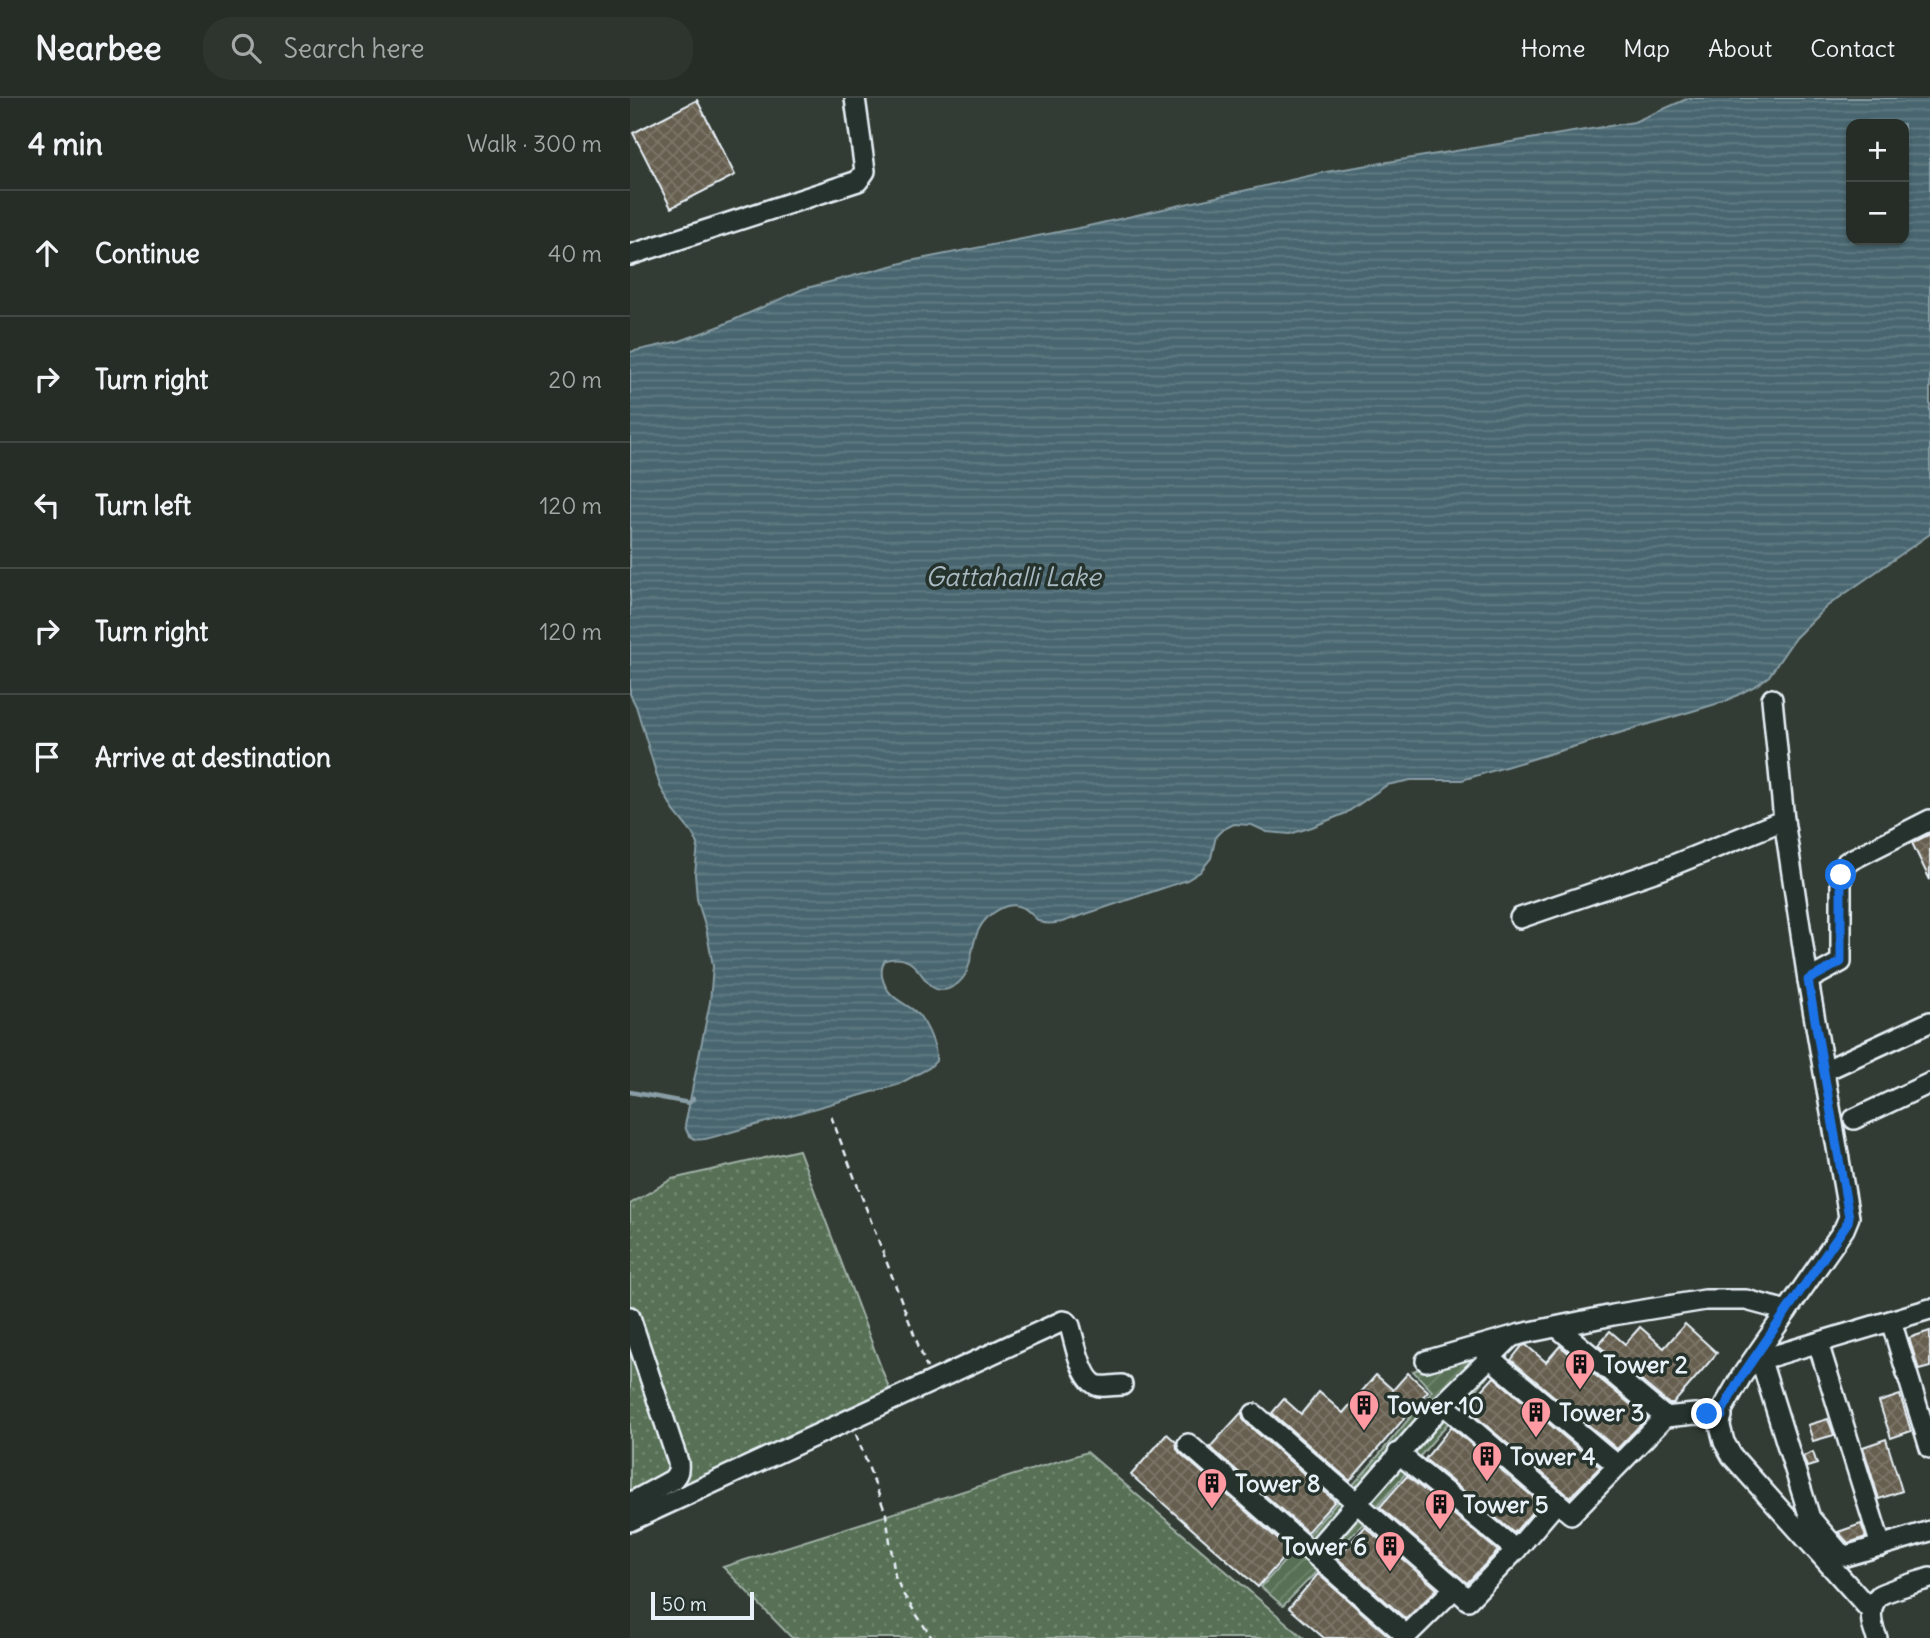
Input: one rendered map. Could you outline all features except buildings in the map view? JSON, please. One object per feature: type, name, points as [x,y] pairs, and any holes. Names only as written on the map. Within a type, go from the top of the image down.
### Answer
[{"type":"street","points":[[630,255],[858,181],[865,171],[855,98]]},
{"type":"street","points":[[1443,1404],[1571,1514],[1665,1417],[1714,1415],[1723,1410],[1741,1377],[1848,1222],[1784,820],[1772,699]]},
{"type":"street","points":[[1520,918],[1663,869],[1784,820]]},
{"type":"street","points":[[1808,980],[1841,962],[1841,875],[1847,862],[1930,820]]},
{"type":"street","points":[[1824,1072],[1930,1022]]},
{"type":"street","points":[[1854,1119],[1930,1083]]},
{"type":"street","points":[[1426,1361],[1511,1337],[1705,1300],[1746,1300],[1787,1311]]},
{"type":"street","points":[[1930,1309],[1766,1359],[1762,1364],[1810,1518],[1839,1552],[1845,1556],[1930,1531]]},
{"type":"street","points":[[630,1317],[679,1469],[672,1480],[630,1503]]},
{"type":"street","points":[[630,1521],[1063,1321],[1070,1326],[1083,1371],[1090,1381],[1099,1386],[1122,1385]]},
{"type":"street","points":[[1891,1321],[1930,1448]]},
{"type":"street","points":[[1557,1327],[1665,1417]]},
{"type":"street","points":[[1313,1553],[1398,1453],[1511,1337]]},
{"type":"street","points":[[1818,1343],[1881,1546]]},
{"type":"street","points":[[1490,1358],[1617,1465]]},
{"type":"street","points":[[1254,1414],[1468,1600],[1557,1502]]},
{"type":"street","points":[[1714,1415],[1732,1456],[1871,1611]]},
{"type":"street","points":[[1188,1444],[1406,1637],[1455,1588]]},
{"type":"street","points":[[1398,1453],[1516,1550]]},
{"type":"street","points":[[1877,1638],[1872,1628],[1871,1611],[1880,1595],[1930,1578]]},
{"type":"path","points":[[831,1116],[932,1381]]},
{"type":"path","points":[[850,1418],[886,1514],[895,1576],[903,1594],[932,1638]]},
{"type":"green space","points":[[799,1150],[890,1391],[630,1513],[630,1204],[672,1179]]},
{"type":"green space","points":[[1479,1350],[1494,1369],[1360,1527],[1283,1606],[1261,1587],[1369,1467],[1432,1391],[1413,1371]]},
{"type":"green space","points":[[1087,1452],[1304,1638],[792,1638],[723,1567]]},
{"type":"water","name":"Gattahalli Lake","points":[[1689,98],[1930,98],[1930,534],[1826,607],[1795,638],[1769,676],[1726,701],[1462,780],[1411,780],[1387,785],[1346,813],[1290,834],[1267,832],[1252,825],[1234,824],[1216,836],[1211,858],[1200,872],[1187,880],[1062,922],[1043,923],[1024,908],[1005,907],[982,924],[967,971],[957,984],[948,989],[939,990],[932,987],[908,961],[898,958],[885,960],[882,974],[886,987],[895,998],[919,1015],[931,1037],[936,1061],[929,1068],[897,1085],[712,1138],[700,1140],[691,1137],[685,1125],[710,1002],[713,966],[697,899],[695,874],[698,844],[660,786],[630,694],[630,352],[680,341],[803,289],[910,261],[1084,227],[1326,172],[1634,122]]},
{"type":"waterway","points":[[630,1092],[689,1103],[693,1099]]},
{"type":"place","name":"Tower 2","points":[[1580,1391]]},
{"type":"place","name":"Tower 10","points":[[1364,1432]]},
{"type":"place","name":"Tower 3","points":[[1536,1439]]},
{"type":"place","name":"Tower 4","points":[[1487,1483]]},
{"type":"place","name":"Tower 8","points":[[1212,1510]]},
{"type":"place","name":"Tower 5","points":[[1440,1531]]},
{"type":"place","name":"Tower 6","points":[[1390,1573]]},
{"type":"route","points":[[1707,1414],[1722,1416],[1741,1377],[1848,1222],[1808,980],[1841,962],[1841,875]]}]
